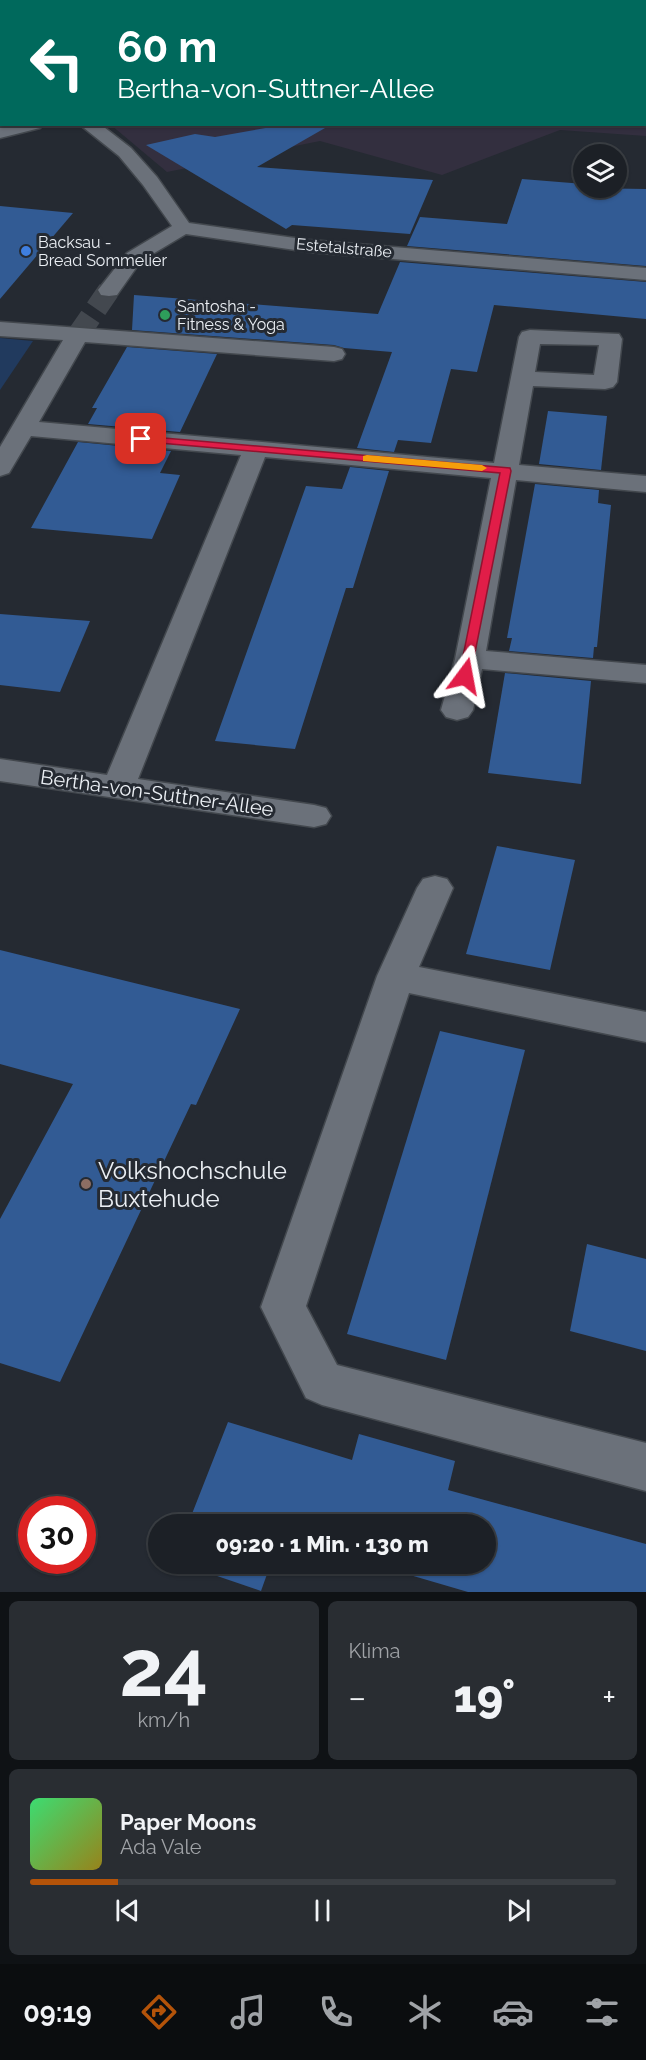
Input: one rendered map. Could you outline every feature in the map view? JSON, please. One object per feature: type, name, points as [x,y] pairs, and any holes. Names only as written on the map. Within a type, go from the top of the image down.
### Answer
[{"type":"street","points":[[0,133],[26,126]]},
{"type":"street","points":[[91,126],[125,152],[150,180],[183,228],[134,257],[109,290]]},
{"type":"street","name":"Estetalstraße","points":[[183,228],[309,246],[646,274]]},
{"type":"street","points":[[0,330],[334,354]]},
{"type":"street","points":[[0,468],[78,335]]},
{"type":"street","points":[[457,710],[470,658],[521,379]]},
{"type":"street","points":[[25,428],[646,484]]},
{"type":"street","points":[[119,786],[256,449]]},
{"type":"street","points":[[470,658],[646,674]]},
{"type":"street","name":"Bertha-von-Suttner-Allee","points":[[0,770],[314,816]]},
{"type":"street","points":[[435,888],[396,976],[283,1307],[322,1383],[646,1467]]},
{"type":"street","points":[[396,976],[646,1027]]},
{"type":"shaded area","points":[[112,126],[646,126],[646,136],[560,130],[442,175],[320,141],[167,172]]},
{"type":"shaded area","points":[[0,338],[33,341],[0,390]]},
{"type":"building","points":[[277,126],[329,126],[257,167],[433,180],[410,234],[292,225],[286,229],[146,145],[195,134],[215,137]]},
{"type":"building","points":[[522,179],[573,183],[573,198],[627,198],[627,189],[646,189],[646,266],[407,246],[420,217],[507,224]]},
{"type":"building","points":[[0,206],[73,213],[0,299]]},
{"type":"building","points":[[400,262],[646,282],[646,319],[494,305],[477,372],[451,369],[431,443],[398,440],[394,452],[357,448],[392,352],[334,345],[132,330],[134,295],[378,314]]},
{"type":"building","points":[[127,347],[217,354],[180,432],[88,424],[97,408],[92,408]]},
{"type":"building","points":[[548,411],[607,416],[601,470],[539,464]]},
{"type":"building","points":[[78,442],[171,451],[160,473],[180,475],[152,539],[31,528]]},
{"type":"building","points":[[350,467],[389,471],[353,588],[346,588],[295,749],[215,741],[306,486],[342,489]]},
{"type":"building","points":[[535,484],[599,490],[598,503],[611,505],[597,647],[594,647],[593,658],[509,651],[512,638],[507,638]]},
{"type":"building","points":[[0,614],[90,621],[60,692],[0,685]]},
{"type":"building","points":[[505,673],[591,681],[581,784],[488,773]]},
{"type":"building","points":[[497,846],[575,860],[550,970],[466,954]]},
{"type":"building","name":"Volkshochschule Buxtehude","points":[[0,950],[240,1009],[196,1105],[191,1104],[60,1382],[0,1363],[0,1219],[73,1084],[0,1064]]},
{"type":"building","points":[[440,1031],[525,1050],[446,1360],[347,1334]]},
{"type":"building","points":[[587,1244],[646,1259],[646,1351],[570,1331]]},
{"type":"building","points":[[228,1422],[352,1460],[359,1434],[455,1461],[448,1490],[646,1544],[646,1592],[468,1592],[407,1574],[496,1574],[496,1514],[192,1514]]},
{"type":"building","points":[[211,1574],[267,1574],[261,1591]]},
{"type":"tunnel","points":[[78,335],[109,290]]},
{"type":"slow traffic","points":[[367,458],[482,468]]},
{"type":"place","name":"Backsau - Bread Sommelier","points":[[26,251]]},
{"type":"place","name":"Santosha - Fitness & Yoga","points":[[165,315]]},
{"type":"place","name":"Volkshochschule Buxtehude","points":[[86,1184]]},
{"type":"route","points":[[141,439],[506,471],[465,676]]}]
